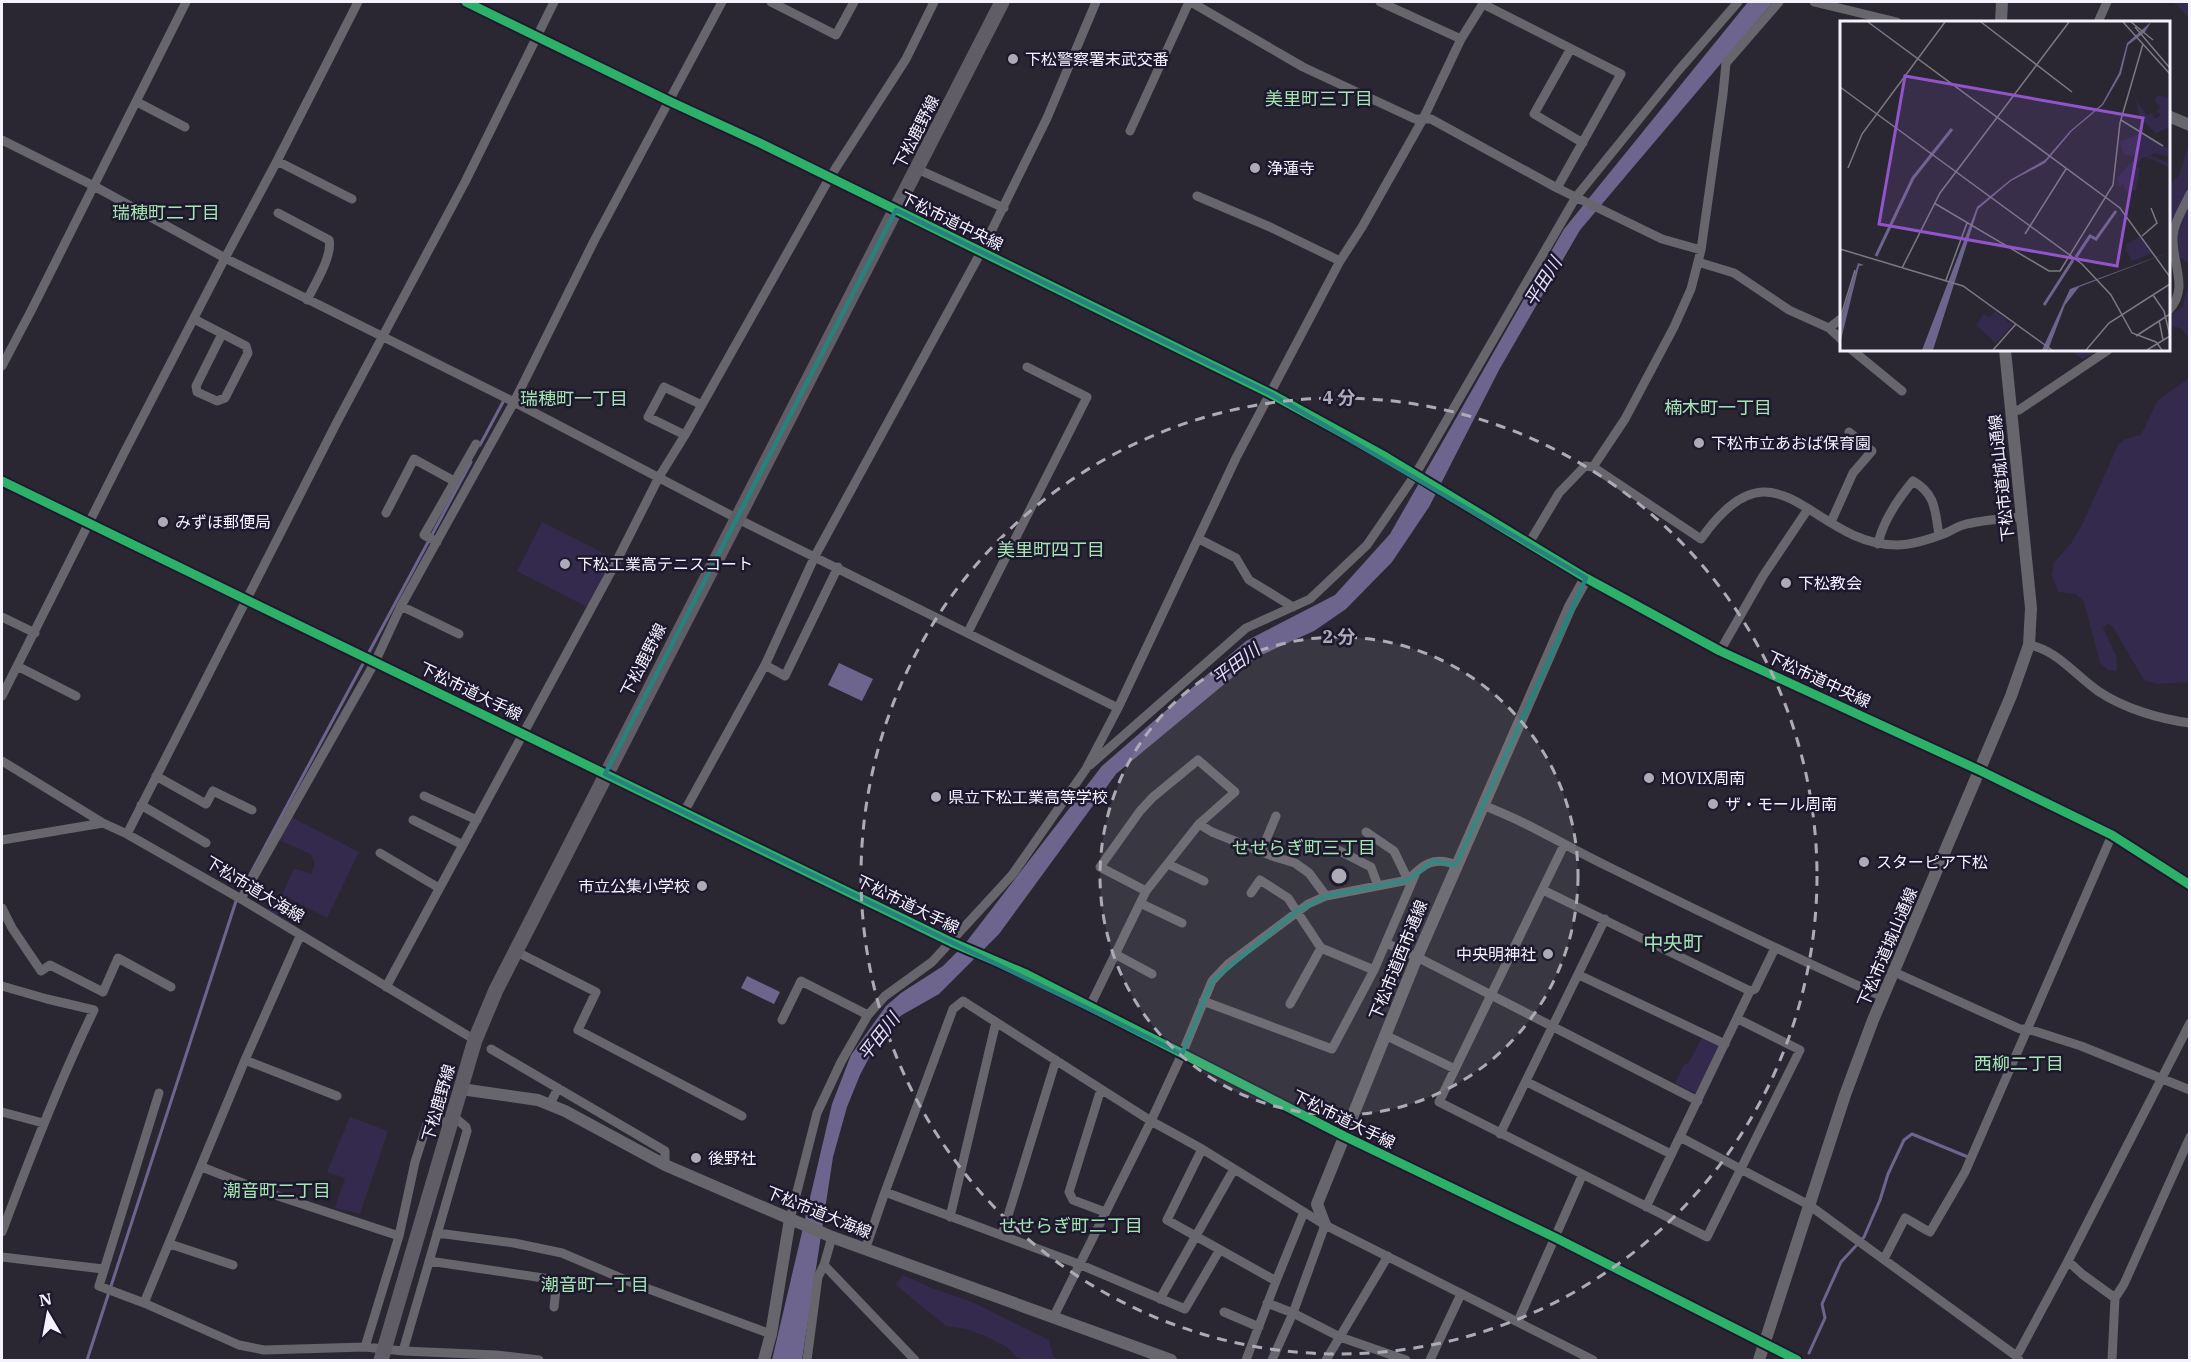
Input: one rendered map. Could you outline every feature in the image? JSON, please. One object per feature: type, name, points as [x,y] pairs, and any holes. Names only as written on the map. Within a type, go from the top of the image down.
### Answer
[{"type":"main road","name":"下松鹿野線","points":[[381,1360],[475,1040],[496,990],[604,774],[1002,2]]},
{"type":"street","points":[[2,366],[186,2]]},
{"type":"street","points":[[2,696],[4,686],[35,633],[358,2]]},
{"type":"street","name":"下松市道中央線","points":[[466,2],[830,177],[1271,394],[1418,476],[1586,578],[1720,651],[1981,771],[2112,835],[2132,845],[2190,885]]},
{"type":"street","points":[[126,834],[382,336],[459,192],[554,2]]},
{"type":"street","points":[[242,898],[375,662],[401,606],[514,402],[594,241],[722,2]]},
{"type":"street","points":[[771,2],[836,35],[854,2]]},
{"type":"street","points":[[386,987],[614,566],[659,477],[830,177],[906,59],[934,2]]},
{"type":"street","points":[[684,812],[765,665],[815,556],[1004,208],[1047,118],[1096,2]]},
{"type":"street","points":[[1130,131],[1190,2],[1303,67],[1415,119],[1431,119],[1557,188],[1662,239],[1701,250]]},
{"type":"street","points":[[1380,2],[1461,39]]},
{"type":"street","points":[[1086,769],[1246,628],[1310,599],[1367,545],[1418,476],[1497,330],[1578,198],[1677,71],[1738,2]]},
{"type":"street","points":[[1593,467],[1624,419],[1674,327],[1691,289],[1701,250],[1726,63],[1779,2]]},
{"type":"street","points":[[1814,2],[1893,21]]},
{"type":"street","points":[[2001,21],[2002,2]]},
{"type":"street","points":[[2098,21],[2107,2]]},
{"type":"street","points":[[765,1360],[817,1113],[841,1062],[868,1015],[885,996],[956,944],[1012,875],[1086,769],[1118,708],[1236,458],[1340,261],[1362,227],[1423,119],[1461,39],[1483,3],[1570,50],[1621,74],[1557,188]]},
{"type":"street","points":[[1570,50],[1534,114],[1583,143]]},
{"type":"street","points":[[136,102],[185,127]]},
{"type":"street","points":[[2170,116],[2190,125]]},
{"type":"street","points":[[2,140],[94,186],[225,258],[514,402],[736,518],[1118,708]]},
{"type":"street","points":[[277,161],[352,199]]},
{"type":"street","points":[[917,169],[1004,208]]},
{"type":"street","points":[[2170,310],[2180,289],[2173,238],[2176,225],[2190,194]]},
{"type":"street","points":[[1197,196],[1270,227],[1340,261]]},
{"type":"street","points":[[278,213],[329,240],[331,246],[327,260],[308,300]]},
{"type":"street","points":[[1698,262],[1734,273],[1789,310],[1829,328],[1840,338]]},
{"type":"street","points":[[2179,270],[2190,271]]},
{"type":"street","points":[[194,319],[246,346],[248,353],[225,398],[217,401],[197,392],[196,386],[222,334]]},
{"type":"street","points":[[1829,328],[1840,320]]},
{"type":"street","points":[[1853,351],[1902,391]]},
{"type":"street","name":"下松市道城山通線","points":[[1765,1345],[1845,1095],[1883,997],[2012,696],[2029,645],[2031,608],[2005,351]]},
{"type":"street","points":[[2011,411],[2019,410],[2107,351]]},
{"type":"street","points":[[968,632],[1087,397],[1027,367]]},
{"type":"street","points":[[685,435],[648,417],[664,387],[702,405]]},
{"type":"street","points":[[1831,522],[1853,473],[1872,451],[1849,432]]},
{"type":"street","points":[[437,542],[424,535],[476,444]]},
{"type":"street","points":[[386,513],[414,459],[454,481]]},
{"type":"street","points":[[1529,543],[1559,493],[1585,466],[1593,467],[1701,539],[1725,509],[1740,498],[1758,491],[1781,494],[1853,537],[1878,544],[1900,545],[1939,535],[1962,525],[2022,517]]},
{"type":"street","points":[[1878,544],[1880,533],[1897,500],[1913,481],[1923,487],[1933,501],[1939,535]]},
{"type":"street","name":"下松市道大手線","points":[[2,482],[956,944],[1026,974],[1344,1136],[1556,1238],[1797,1360]]},
{"type":"street","points":[[1720,651],[1763,576],[1808,509]]},
{"type":"street","points":[[1199,539],[1236,558],[1249,580],[1293,606]]},
{"type":"street","points":[[765,665],[785,676],[838,567]]},
{"type":"street","name":"下松市道西市通線","points":[[1325,1225],[1317,1204],[1344,1136],[1482,805],[1570,607],[1586,578]]},
{"type":"street","points":[[401,606],[459,634]]},
{"type":"street","points":[[2,617],[35,633]]},
{"type":"street","points":[[2029,645],[2038,647],[2059,659],[2098,691],[2124,705],[2178,722],[2190,723]]},
{"type":"street","points":[[17,666],[76,696]]},
{"type":"street","points":[[1089,1006],[1146,891],[1199,824],[1235,792],[1198,760],[1153,797],[1140,811],[1100,867],[1146,891]]},
{"type":"street","name":"下松市道大海線","points":[[2,761],[103,824],[126,834],[242,898],[300,936],[475,1040]]},
{"type":"street","points":[[156,776],[206,804],[213,791],[252,810]]},
{"type":"street","points":[[424,796],[477,820]]},
{"type":"street","points":[[141,805],[206,843]]},
{"type":"street","points":[[1482,805],[1502,812],[1564,845],[1775,948],[1883,997]]},
{"type":"street","points":[[1261,852],[1276,816]]},
{"type":"street","points":[[413,820],[463,845]]},
{"type":"street","points":[[2,840],[103,824]]},
{"type":"street","points":[[1199,824],[1212,832],[1261,852],[1295,863],[1309,873],[1326,896]]},
{"type":"street","points":[[1366,832],[1394,851],[1408,880]]},
{"type":"street","points":[[1884,1259],[1905,1218],[1930,1232],[1965,1172],[2112,835]]},
{"type":"street","points":[[1564,845],[1439,1102],[1707,1237],[1800,1050],[1738,1019]]},
{"type":"street","points":[[1338,850],[1371,867],[1378,886]]},
{"type":"street","points":[[380,853],[439,888]]},
{"type":"street","points":[[1053,1318],[1151,1120],[1182,1054],[1212,981],[1228,964],[1297,911],[1326,896],[1408,880],[1433,861],[1444,860],[1456,865]]},
{"type":"street","points":[[1168,864],[1204,881]]},
{"type":"street","points":[[1203,1001],[1332,1049],[1374,970],[1416,872]]},
{"type":"street","points":[[1251,892],[1260,880],[1288,898],[1321,948],[1374,970]]},
{"type":"street","points":[[1543,890],[1750,992]]},
{"type":"street","points":[[1140,903],[1182,923]]},
{"type":"street","points":[[2,908],[12,928],[41,971],[50,965],[103,992],[118,958],[171,987]]},
{"type":"street","points":[[1500,1134],[1605,919]]},
{"type":"street","points":[[144,1304],[245,1060],[300,936]]},
{"type":"street","points":[[1386,943],[1698,1101]]},
{"type":"street","points":[[1290,1004],[1321,948]]},
{"type":"street","points":[[1646,1207],[1750,992],[1755,988],[1775,948]]},
{"type":"street","points":[[515,951],[596,992],[578,1030],[742,1116]]},
{"type":"street","points":[[1115,954],[1152,974]]},
{"type":"street","points":[[1894,972],[2020,1029],[2028,1029],[2081,1046],[2190,1090]]},
{"type":"street","points":[[1579,975],[1725,1044]]},
{"type":"street","points":[[782,1020],[801,981],[868,1015]]},
{"type":"street","points":[[2,986],[94,1010],[43,1123],[2,1232]]},
{"type":"street","points":[[865,1250],[953,1009],[963,1001],[1151,1120],[1325,1225],[1593,1360]]},
{"type":"street","points":[[950,1217],[996,1022]]},
{"type":"street","points":[[1680,1137],[1809,1204],[2017,1358],[2190,1023]]},
{"type":"street","points":[[1385,1035],[1455,1069]]},
{"type":"street","points":[[491,1049],[665,1151],[665,1165]]},
{"type":"street","points":[[245,1060],[337,1096]]},
{"type":"street","points":[[1002,1235],[1056,1060]]},
{"type":"street","points":[[1527,1082],[1671,1154]]},
{"type":"street","points":[[550,1104],[558,1088]]},
{"type":"street","name":"下松市道大海線","points":[[461,1089],[510,1095],[550,1104],[665,1165],[832,1237],[1171,1360]]},
{"type":"street","points":[[1101,1089],[1069,1192],[1072,1200],[1105,1212]]},
{"type":"street","points":[[159,1093],[99,1286],[239,1345],[264,1350],[365,1347],[539,1360]]},
{"type":"street","points":[[2,1112],[43,1123]]},
{"type":"street","points":[[365,1347],[399,1236],[429,1118],[452,1120],[466,1127],[467,1131],[403,1351]]},
{"type":"street","points":[[2112,1360],[2115,1298],[2124,1284],[2187,1149],[2190,1137]]},
{"type":"street","points":[[1202,1149],[1167,1221],[1276,1281]]},
{"type":"street","points":[[202,1167],[260,1190],[399,1236]]},
{"type":"street","points":[[1160,1299],[1234,1169]]},
{"type":"street","points":[[1518,1321],[1582,1176]]},
{"type":"street","points":[[885,1192],[1081,1265],[1185,1309],[1219,1251]]},
{"type":"street","points":[[1246,1360],[1304,1212]]},
{"type":"street","points":[[1272,1360],[1293,1313],[1325,1225]]},
{"type":"street","points":[[437,1233],[562,1253],[635,1284],[771,1334]]},
{"type":"street","points":[[807,1360],[818,1277],[825,1266],[832,1237]]},
{"type":"street","points":[[170,1244],[233,1265]]},
{"type":"street","points":[[1326,1360],[1388,1256]]},
{"type":"street","points":[[2,1257],[104,1269]]},
{"type":"street","points":[[429,1261],[557,1280],[554,1307]]},
{"type":"street","points":[[2068,1261],[2115,1298]]},
{"type":"street","points":[[825,1266],[915,1360]]},
{"type":"street","points":[[1430,1360],[1461,1294]]},
{"type":"street","points":[[1268,1303],[1340,1337],[1406,1360]]},
{"type":"street","points":[[1224,1312],[1259,1327]]},
{"type":"street","points":[[1759,1360],[1765,1345]]},
{"type":"highlighted area","points":[[896,210],[1271,394],[1586,578],[1456,865],[1433,861],[1408,880],[1326,896],[1297,911],[1212,981],[1182,1054],[605,774]]},
{"type":"shaded area","points":[[2170,2],[2189,2],[2189,19],[2177,5]]},
{"type":"shaded area","points":[[2189,145],[2189,263],[2180,257],[2170,240],[2170,184],[2179,175]]},
{"type":"shaded area","points":[[2189,286],[2189,339],[2182,329],[2173,326],[2170,328],[2170,316],[2183,306]]},
{"type":"shaded area","points":[[2071,351],[2098,351],[2082,359]]},
{"type":"shaded area","points":[[2189,378],[2189,682],[2158,684],[2144,680],[2113,627],[2108,623],[2103,628],[2116,656],[2117,671],[2108,670],[2100,663],[2084,602],[2076,594],[2058,592],[2052,575],[2054,562],[2070,545],[2082,525],[2118,445],[2125,439],[2141,435],[2158,400]]},
{"type":"shaded area","name":"下松工業高テニスコート","points":[[542,522],[613,558],[587,607],[517,571]]},
{"type":"shaded area","points":[[291,817],[359,852],[327,918],[287,897],[277,915],[268,910],[275,899],[283,893],[294,868],[311,874],[315,864],[311,854],[279,840]]},
{"type":"shaded area","points":[[1702,1038],[1719,1046],[1697,1094],[1675,1083]]},
{"type":"shaded area","points":[[350,1117],[388,1131],[360,1214],[335,1208],[345,1178],[327,1172]]},
{"type":"shaded area","points":[[903,1275],[972,1302],[1049,1340],[1053,1356],[1058,1360],[1024,1360],[1016,1357],[1007,1347],[987,1337],[967,1329],[946,1326],[896,1285]]},
{"type":"water","name":"平田川","points":[[1748,2],[1773,2],[1580,230],[1499,370],[1429,507],[1392,562],[1346,609],[1314,631],[1257,657],[1116,774],[999,934],[939,994],[902,1015],[883,1031],[860,1075],[847,1107],[833,1157],[802,1360],[772,1360],[832,1104],[851,1055],[886,1006],[901,993],[943,966],[964,945],[1102,766],[1246,641],[1335,595],[1390,534],[1564,229]]},
{"type":"water","points":[[839,663],[873,679],[862,701],[828,685]]},
{"type":"water","points":[[747,976],[780,992],[774,1004],[741,988]]},
{"type":"waterway","points":[[480,445],[503,402]]},
{"type":"waterway","points":[[368,654],[471,462]]},
{"type":"waterway","points":[[246,882],[365,660]]},
{"type":"waterway","points":[[87,1360],[237,898]]},
{"type":"waterway","points":[[1809,1353],[1825,1318],[1822,1304],[1841,1262],[1864,1237],[1888,1174],[1904,1140],[1912,1134],[1968,1157]]},
{"type":"cycle path","points":[[466,2],[760,143],[1271,394],[1386,457],[1586,578],[1720,651],[1981,771],[2112,835],[2190,885]]},
{"type":"cycle path","points":[[2,481],[951,942],[1026,974],[1344,1136],[1556,1238],[1797,1360]]},
{"type":"place","name":"下松警察署末武交番","points":[[1013,59]]},
{"type":"place","name":"浄蓮寺","points":[[1255,168]]},
{"type":"place","name":"下松市立あおば保育園","points":[[1699,443]]},
{"type":"place","name":"みずほ郵便局","points":[[163,522]]},
{"type":"place","name":"下松工業高テニスコート","points":[[565,564]]},
{"type":"place","name":"下松教会","points":[[1786,583]]},
{"type":"place","name":"MOVIX周南","points":[[1649,778]]},
{"type":"place","name":"県立下松工業高等学校","points":[[936,797]]},
{"type":"place","name":"ザ・モール周南","points":[[1713,804]]},
{"type":"place","name":"スターピア下松","points":[[1864,862]]},
{"type":"place","name":"市立公集小学校","points":[[702,886]]},
{"type":"place","name":"中央明神社","points":[[1548,954]]},
{"type":"place","name":"後野社","points":[[696,1158]]},
{"type":"district","name":"美里町三丁目","points":[[1319,99]]},
{"type":"district","name":"瑞穂町二丁目","points":[[166,213]]},
{"type":"district","name":"瑞穂町一丁目","points":[[574,399]]},
{"type":"district","name":"楠木町一丁目","points":[[1718,408]]},
{"type":"district","name":"美里町四丁目","points":[[1051,550]]},
{"type":"district","name":"せせらぎ町三丁目","points":[[1304,848]]},
{"type":"district","name":"中央町","points":[[1673,943]]},
{"type":"district","name":"西柳二丁目","points":[[2019,1064]]},
{"type":"district","name":"潮音町二丁目","points":[[277,1191]]},
{"type":"district","name":"せせらぎ町二丁目","points":[[1071,1226]]},
{"type":"district","name":"潮音町一丁目","points":[[595,1285]]}]
